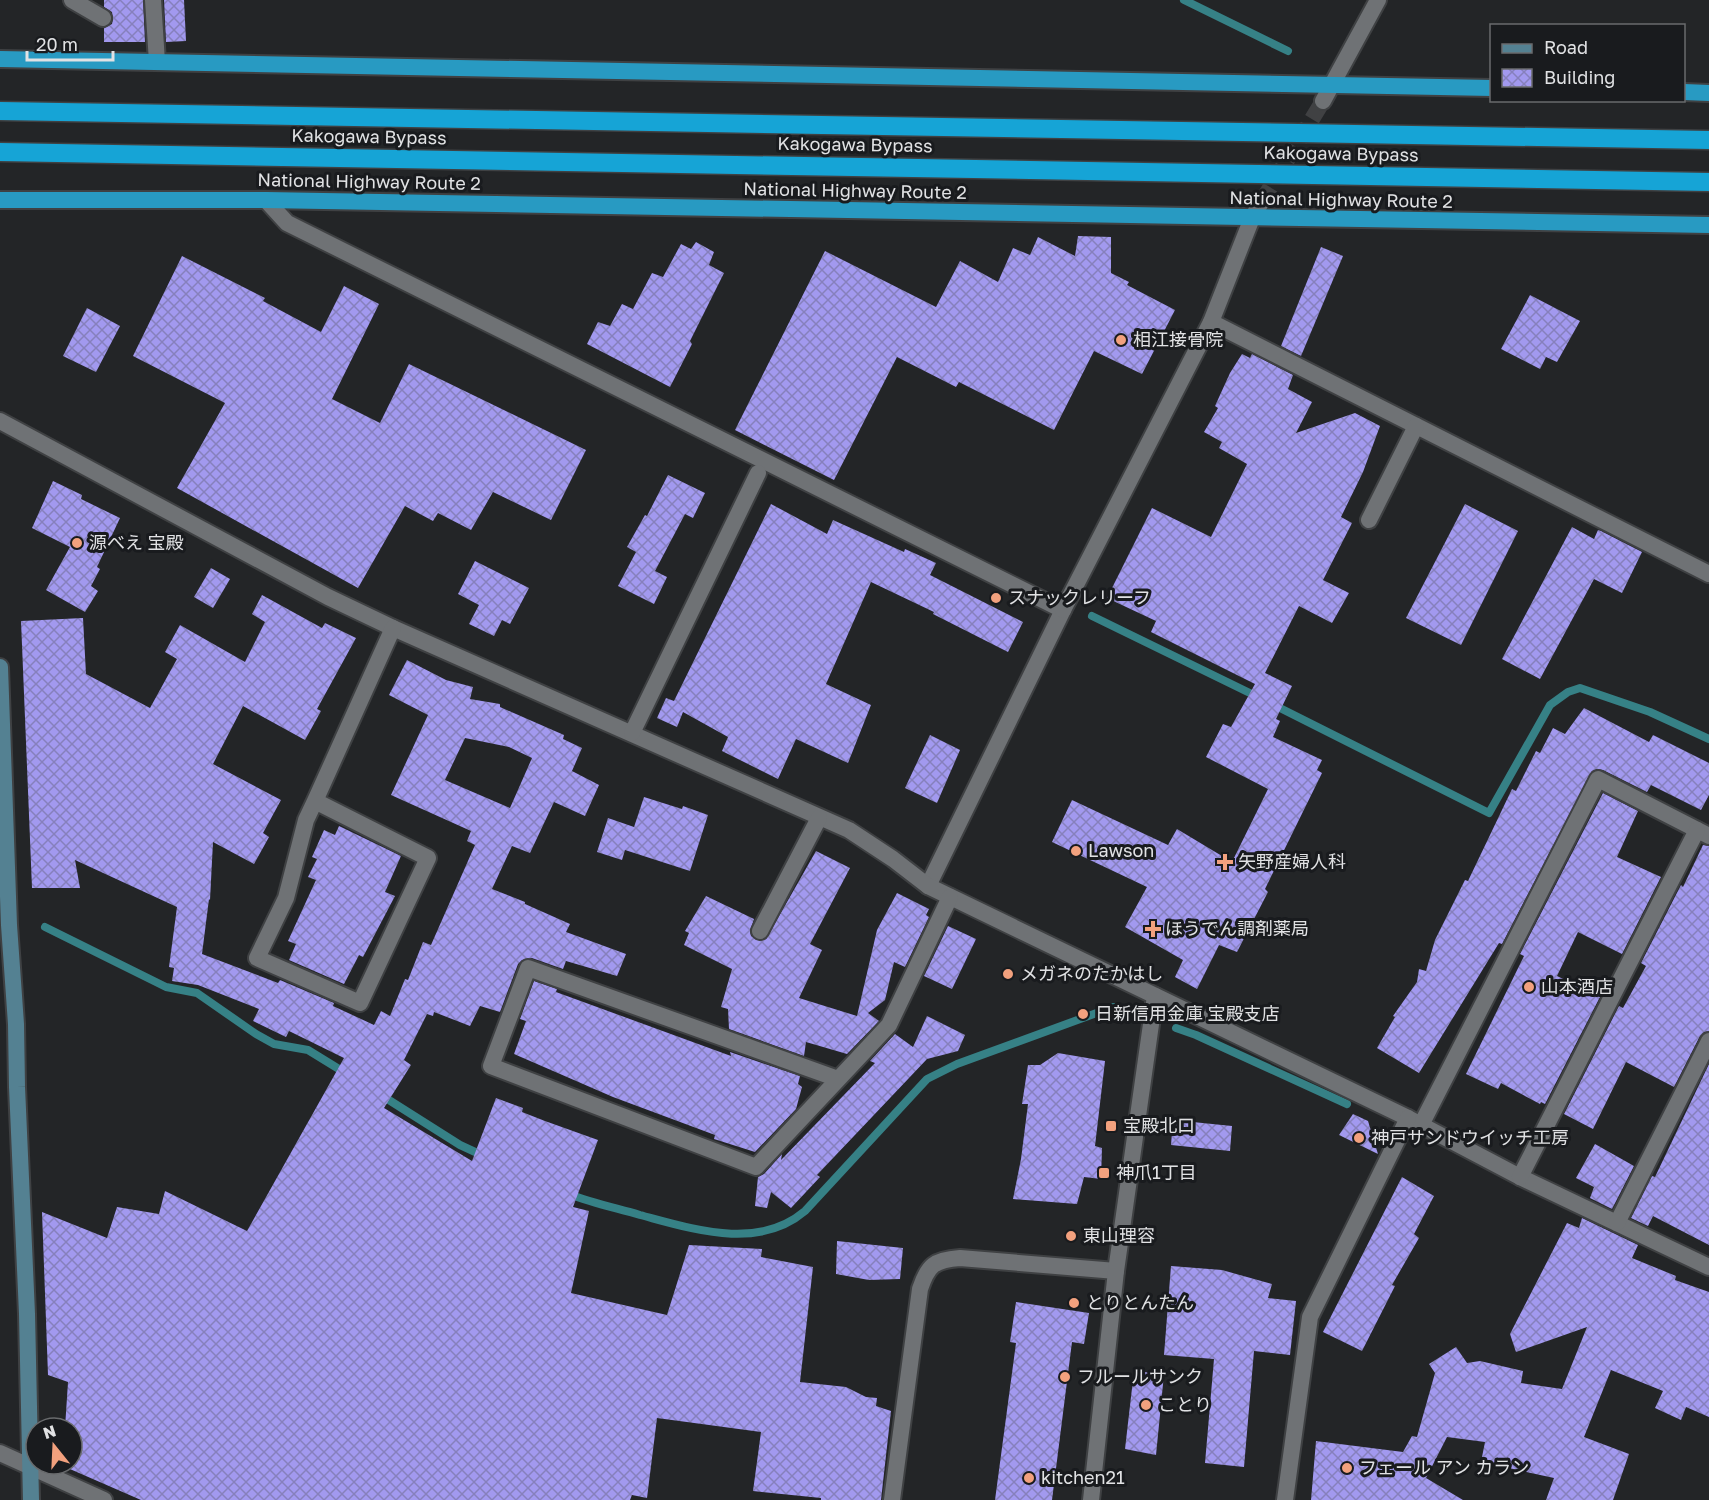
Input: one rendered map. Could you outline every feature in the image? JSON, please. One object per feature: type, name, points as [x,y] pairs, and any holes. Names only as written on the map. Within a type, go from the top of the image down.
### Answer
[{"type":"highway","points":[[0,59],[1490,88]]},
{"type":"highway","points":[[1685,92],[1709,93]]},
{"type":"highway","name":"Kakogawa Bypass","points":[[4,111],[1709,140]]},
{"type":"highway","name":"Kakogawa Bypass","points":[[4,152],[1709,182]]},
{"type":"highway","name":"National Highway Route 2","points":[[0,200],[266,200],[1252,219],[1709,225]]},
{"type":"main road","points":[[0,667],[4,923],[16,1024],[27,1314],[28,1416]]},
{"type":"main road","points":[[30,1476],[31,1500]]},
{"type":"street","points":[[72,0],[103,18]]},
{"type":"street","points":[[153,0],[157,62]]},
{"type":"street","points":[[1323,101],[1378,0]]},
{"type":"street","points":[[266,200],[287,223],[1063,610]]},
{"type":"street","points":[[928,886],[1063,610],[1211,322],[1252,219],[1262,201]]},
{"type":"street","points":[[1211,322],[1709,574]]},
{"type":"street","points":[[0,421],[328,597],[849,830],[928,886],[1415,1121],[1520,1177],[1709,1267]]},
{"type":"street","points":[[1369,520],[1416,426]]},
{"type":"street","points":[[632,734],[758,473]]},
{"type":"street","points":[[315,801],[428,858],[360,1003],[257,958],[286,898],[306,820],[393,628]]},
{"type":"street","points":[[1286,1500],[1310,1317],[1598,779],[1703,833],[1520,1177]]},
{"type":"street","points":[[760,931],[819,818]]},
{"type":"street","points":[[838,1079],[528,968],[490,1066],[756,1167],[838,1079],[888,1025],[950,897]]},
{"type":"street","points":[[1091,1500],[1116,1270],[1155,996]]},
{"type":"street","points":[[1617,1223],[1709,1041]]},
{"type":"street","points":[[892,1500],[920,1289],[933,1264],[946,1259],[960,1258],[1116,1270]]},
{"type":"street","points":[[0,1453],[24,1464]]},
{"type":"street","points":[[51,1476],[104,1500]]},
{"type":"building","points":[[104,0],[143,0],[145,42],[104,42],[104,28],[112,24],[113,19],[112,12],[104,7]]},
{"type":"building","points":[[164,0],[184,0],[186,41],[166,42]]},
{"type":"building","points":[[1078,236],[1111,237],[1111,273],[1129,282],[1127,285],[1175,310],[1142,374],[1094,351],[1054,430],[959,382],[956,387],[897,357],[834,480],[735,430],[825,251],[936,307],[960,261],[998,282],[1013,248],[1030,255],[1038,237],[1075,256]]},
{"type":"building","points":[[696,242],[714,252],[709,265],[724,273],[670,387],[587,344],[598,322],[610,326],[622,304],[633,309],[652,273],[663,277],[681,244],[691,249]]},
{"type":"building","points":[[1321,247],[1343,256],[1301,356],[1281,346]]},
{"type":"building","points":[[182,256],[265,298],[263,301],[321,332],[344,286],[379,304],[332,399],[380,423],[409,364],[586,450],[551,520],[493,492],[471,530],[438,513],[433,521],[405,506],[358,588],[177,488],[225,403],[133,356]]},
{"type":"building","points":[[1530,295],[1580,321],[1557,362],[1546,357],[1540,369],[1501,349]]},
{"type":"building","points":[[87,308],[120,326],[96,372],[63,356]]},
{"type":"building","points":[[1242,354],[1250,358],[1252,354],[1293,375],[1288,389],[1312,402],[1296,433],[1355,413],[1380,426],[1363,472],[1341,517],[1352,523],[1323,580],[1349,593],[1332,623],[1299,606],[1265,673],[1292,686],[1276,719],[1280,721],[1273,737],[1322,760],[1317,770],[1322,773],[1265,889],[1268,892],[1237,952],[1219,945],[1197,989],[1175,977],[1183,960],[1125,927],[1147,887],[1052,842],[1072,800],[1168,845],[1177,829],[1232,862],[1268,789],[1206,757],[1223,724],[1231,727],[1255,684],[1151,632],[1156,621],[1107,598],[1152,508],[1211,537],[1247,464],[1219,448],[1222,442],[1204,432],[1218,408],[1215,406],[1230,373]]},
{"type":"building","points":[[668,475],[705,493],[693,518],[685,514],[655,571],[667,577],[654,604],[618,586],[636,552],[627,547],[645,515],[647,516]]},
{"type":"building","points":[[53,481],[82,495],[81,499],[120,518],[97,567],[100,569],[91,586],[98,591],[85,612],[46,590],[70,547],[32,528]]},
{"type":"building","points":[[771,504],[827,534],[833,520],[904,552],[905,549],[936,563],[930,575],[1023,622],[1008,652],[933,614],[934,612],[871,582],[826,684],[871,705],[848,763],[796,739],[778,779],[722,751],[728,737],[683,712],[677,727],[657,718],[666,698],[674,701]]},
{"type":"building","points":[[1465,504],[1518,531],[1461,645],[1406,618]]},
{"type":"building","points":[[1572,527],[1594,539],[1598,530],[1601,531],[1642,552],[1622,593],[1594,579],[1540,679],[1502,659]]},
{"type":"building","points":[[475,561],[529,588],[510,624],[502,620],[494,636],[469,624],[479,605],[458,594]]},
{"type":"building","points":[[211,568],[230,579],[213,608],[194,597]]},
{"type":"building","points":[[262,595],[322,628],[325,623],[356,638],[317,709],[321,711],[305,740],[243,706],[213,764],[281,800],[263,833],[269,837],[254,864],[213,842],[210,900],[202,954],[278,983],[280,980],[334,1003],[333,1006],[374,1025],[381,1011],[390,1016],[423,942],[431,945],[475,845],[467,841],[471,831],[391,795],[428,715],[389,695],[407,660],[446,680],[473,687],[470,699],[500,704],[500,707],[564,735],[563,739],[582,748],[572,771],[599,785],[585,816],[554,802],[530,853],[512,846],[492,889],[570,924],[566,932],[626,954],[617,976],[566,961],[563,969],[532,958],[522,960],[518,964],[500,1012],[480,1006],[470,1026],[434,1012],[433,1016],[427,1014],[404,1060],[411,1065],[384,1108],[472,1161],[496,1098],[523,1108],[522,1112],[598,1140],[573,1207],[589,1211],[571,1293],[667,1315],[689,1245],[762,1249],[761,1257],[813,1267],[800,1382],[846,1387],[866,1397],[877,1398],[876,1406],[891,1411],[881,1500],[821,1500],[821,1498],[753,1491],[761,1432],[657,1418],[647,1498],[632,1495],[630,1500],[141,1500],[84,1475],[84,1416],[66,1416],[68,1382],[48,1375],[42,1212],[107,1238],[117,1207],[159,1214],[165,1191],[247,1231],[344,1058],[289,1031],[286,1037],[253,1021],[259,1009],[198,985],[172,981],[174,968],[169,967],[177,907],[75,860],[80,888],[32,888],[21,621],[83,618],[86,674],[150,708],[177,659],[165,652],[180,625],[245,662],[265,622],[252,614]],"holes":[[[465,738],[509,747],[532,758],[510,808],[445,780]]]},
{"type":"building","points":[[1584,708],[1649,742],[1653,735],[1709,763],[1709,795],[1701,810],[1651,785],[1647,792],[1603,770],[1592,771],[1502,944],[1499,943],[1419,1073],[1377,1048],[1395,1017],[1393,1016],[1417,982],[1419,969],[1426,971],[1435,940],[1465,880],[1468,881],[1512,789],[1516,791],[1536,751],[1540,753],[1553,728],[1565,734]]},
{"type":"building","points":[[930,735],[960,750],[937,803],[905,788]]},
{"type":"building","points":[[1603,793],[1638,811],[1617,857],[1661,877],[1622,954],[1578,932],[1557,976],[1600,997],[1545,1104],[1541,1102],[1540,1104],[1501,1083],[1498,1089],[1466,1074],[1524,956],[1520,954]]},
{"type":"building","points":[[644,797],[682,809],[683,806],[708,815],[690,871],[625,850],[622,860],[597,852],[608,818],[634,827]]},
{"type":"building","points":[[339,826],[401,856],[385,892],[395,896],[363,957],[359,955],[344,984],[289,960],[296,944],[288,941],[316,880],[308,877],[317,859],[312,857],[324,830],[335,835]]},
{"type":"building","points":[[1703,845],[1709,846],[1709,1031],[1700,1036],[1674,1087],[1626,1062],[1593,1129],[1564,1114],[1619,1006],[1623,1008],[1646,966],[1641,963],[1681,885],[1683,887]]},
{"type":"building","points":[[816,851],[850,868],[810,944],[822,950],[799,998],[857,1016],[877,930],[897,893],[929,909],[926,915],[929,917],[905,967],[894,962],[885,1000],[868,1013],[879,1021],[847,1054],[806,1042],[804,1056],[729,1029],[728,1009],[721,1007],[732,969],[684,945],[689,933],[685,931],[706,896],[754,919],[750,931],[751,936],[760,941],[766,939]]},
{"type":"building","points":[[948,926],[976,939],[952,989],[924,976]]},
{"type":"building","points":[[534,981],[557,989],[556,992],[731,1056],[730,1052],[800,1076],[798,1084],[802,1087],[796,1109],[755,1152],[714,1139],[715,1135],[613,1097],[514,1054],[526,1021],[520,1019]]},
{"type":"building","points":[[927,1016],[965,1035],[958,1051],[927,1059],[817,1175],[820,1177],[791,1208],[771,1192],[767,1208],[755,1206],[758,1177],[764,1174],[782,1154],[781,1160],[875,1063],[870,1061],[895,1034],[913,1047]]},
{"type":"building","points":[[1058,1053],[1105,1061],[1095,1146],[1102,1148],[1101,1179],[1084,1177],[1077,1204],[1013,1199],[1028,1104],[1022,1104],[1028,1065],[1040,1065]]},
{"type":"building","points":[[1709,1064],[1709,1245],[1653,1216],[1648,1226],[1631,1218],[1652,1176],[1655,1177]]},
{"type":"building","points":[[1353,1114],[1368,1121],[1378,1154],[1339,1135]]},
{"type":"building","points":[[1173,1120],[1232,1126],[1230,1151],[1171,1145]]},
{"type":"building","points":[[1595,1144],[1634,1166],[1612,1209],[1590,1198],[1594,1187],[1576,1178]]},
{"type":"building","points":[[1402,1177],[1434,1196],[1414,1234],[1419,1238],[1392,1285],[1395,1286],[1362,1351],[1323,1332]]},
{"type":"building","points":[[1582,1218],[1638,1245],[1632,1258],[1676,1276],[1675,1280],[1709,1292],[1709,1417],[1686,1407],[1681,1420],[1655,1408],[1663,1391],[1611,1370],[1584,1437],[1629,1454],[1613,1500],[1546,1500],[1554,1478],[1481,1462],[1485,1442],[1447,1437],[1426,1478],[1463,1500],[1311,1500],[1316,1441],[1403,1452],[1412,1436],[1417,1437],[1435,1373],[1429,1364],[1456,1347],[1467,1363],[1480,1361],[1523,1371],[1521,1383],[1562,1389],[1587,1327],[1516,1352],[1510,1334],[1567,1223],[1579,1228]]},
{"type":"building","points":[[837,1241],[903,1248],[900,1279],[869,1280],[836,1274]]},
{"type":"building","points":[[1171,1266],[1222,1270],[1272,1284],[1268,1298],[1296,1301],[1290,1355],[1254,1351],[1244,1467],[1205,1463],[1214,1359],[1164,1355]]},
{"type":"building","points":[[1016,1302],[1089,1313],[1084,1344],[1072,1342],[1052,1500],[995,1500],[1016,1343],[1010,1342]]},
{"type":"building","points":[[1134,1371],[1164,1374],[1156,1455],[1125,1449]]},
{"type":"waterway","points":[[1184,0],[1288,51]]},
{"type":"waterway","points":[[1092,616],[1258,697]]},
{"type":"waterway","points":[[1272,704],[1489,813],[1550,705],[1568,692],[1580,688],[1650,712],[1709,739]]},
{"type":"waterway","points":[[45,927],[166,987],[197,993],[274,1044],[308,1050],[347,1074]]},
{"type":"waterway","points":[[569,1194],[595,1203],[703,1230],[746,1234],[767,1230],[787,1223],[805,1211],[927,1079],[957,1064],[1113,1007],[1127,1012]]},
{"type":"waterway","points":[[1176,1028],[1347,1104]]},
{"type":"waterway","points":[[381,1095],[460,1145],[486,1157]]},
{"type":"tunnel","points":[[1262,201],[1323,101]]},
{"type":"place","name":"相江接骨院","points":[[1121,340]]},
{"type":"place","name":"源べえ 宝殿","points":[[77,543]]},
{"type":"place","name":"スナックレリーフ","points":[[996,598]]},
{"type":"place","name":"Lawson","points":[[1076,851]]},
{"type":"place","name":"矢野産婦人科","points":[[1225,862]]},
{"type":"place","name":"ほうでん調剤薬局","points":[[1153,929]]},
{"type":"place","name":"メガネのたかはし","points":[[1008,974]]},
{"type":"place","name":"山本酒店","points":[[1529,987]]},
{"type":"place","name":"日新信用金庫 宝殿支店","points":[[1083,1014]]},
{"type":"place","name":"宝殿北口","points":[[1111,1126]]},
{"type":"place","name":"神戸サンドウイッチ工房","points":[[1359,1138]]},
{"type":"place","name":"神爪1丁目","points":[[1104,1173]]},
{"type":"place","name":"東山理容","points":[[1071,1236]]},
{"type":"place","name":"とりとんたん","points":[[1074,1303]]},
{"type":"place","name":"フルールサンク","points":[[1065,1377]]},
{"type":"place","name":"ことり","points":[[1146,1405]]},
{"type":"place","name":"フェール アン カラン","points":[[1347,1468]]},
{"type":"place","name":"kitchen21","points":[[1029,1478]]}]
